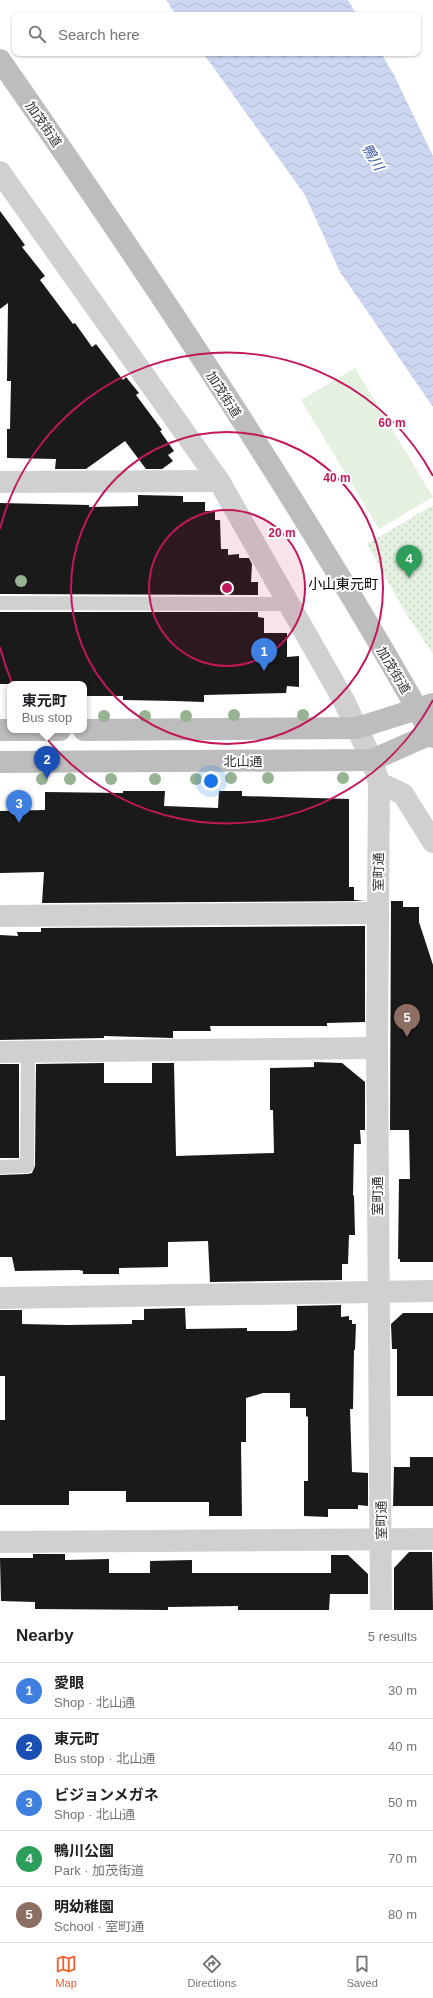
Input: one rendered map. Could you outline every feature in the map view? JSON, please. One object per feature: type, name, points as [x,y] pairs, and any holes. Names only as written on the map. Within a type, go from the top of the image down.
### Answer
[{"type":"street","name":"加茂街道","points":[[0,60],[113,225],[292,497],[425,706],[432,735]]},
{"type":"street","name":"室町通","points":[[0,172],[219,481],[344,701],[372,760],[379,783],[377,1048],[382,1610]]},
{"type":"street","points":[[0,482],[219,481]]},
{"type":"street","points":[[87,730],[357,728],[425,706]]},
{"type":"street","points":[[86,733],[87,762]]},
{"type":"street","name":"北山通","points":[[0,762],[372,760],[432,735]]},
{"type":"street","points":[[379,783],[403,794],[433,842]]},
{"type":"street","points":[[0,916],[378,912]]},
{"type":"street","points":[[0,1052],[377,1048]]},
{"type":"street","points":[[0,1298],[433,1291]]},
{"type":"street","points":[[0,1542],[433,1539]]},
{"type":"lane","points":[[0,603],[288,604]]},
{"type":"lane","points":[[0,1167],[27,1166],[28,1052]]},
{"type":"green space","points":[[355,368],[433,497],[379,529],[301,400]]},
{"type":"green space","points":[[433,505],[433,654],[405,612],[367,544]]},
{"type":"water","points":[[166,0],[348,0],[355,12],[174,12]]},
{"type":"water","name":"鴨川","points":[[205,56],[383,56],[394,75],[433,156],[433,407],[340,272],[305,195]]},
{"type":"building","points":[[0,211],[25,245],[22,247],[45,276],[40,280],[73,324],[75,323],[92,347],[96,344],[123,380],[126,377],[139,393],[136,395],[162,430],[160,431],[174,451],[168,455],[173,461],[162,469],[146,469],[125,441],[86,469],[55,469],[56,459],[7,458],[7,429],[10,429],[11,381],[7,381],[8,303],[0,309]]},
{"type":"building","points":[[138,495],[183,496],[183,502],[205,502],[205,511],[215,511],[215,520],[220,520],[221,549],[228,549],[228,555],[239,554],[239,558],[249,558],[252,564],[251,582],[258,582],[258,595],[0,594],[0,503],[89,505],[89,507],[138,506]]},
{"type":"building","points":[[0,612],[258,612],[258,617],[264,618],[264,633],[287,633],[287,657],[299,656],[299,687],[287,686],[286,693],[204,695],[204,702],[123,700],[123,696],[87,696],[87,681],[7,681],[7,684],[0,684]]},
{"type":"building","points":[[123,791],[165,791],[164,806],[218,808],[219,791],[242,791],[242,796],[349,799],[349,887],[354,887],[354,900],[365,901],[42,903],[44,872],[0,873],[0,811],[45,810],[45,792],[123,793]]},
{"type":"building","points":[[391,901],[403,901],[403,907],[419,907],[419,922],[433,965],[433,1262],[400,1262],[400,1259],[398,1259],[399,1179],[410,1179],[409,1130],[390,1130]]},
{"type":"building","points":[[365,926],[365,1022],[327,1023],[327,1026],[210,1026],[211,1031],[173,1031],[173,1038],[104,1036],[104,1038],[0,1040],[0,935],[18,936],[17,932],[41,932],[41,928]]},
{"type":"building","points":[[314,1062],[342,1063],[365,1082],[365,1130],[360,1130],[361,1144],[354,1144],[353,1196],[354,1195],[355,1235],[349,1235],[348,1264],[342,1264],[342,1280],[210,1282],[208,1241],[168,1242],[168,1267],[119,1268],[119,1274],[83,1274],[83,1271],[79,1270],[15,1271],[12,1257],[0,1257],[0,1175],[32,1173],[35,1166],[36,1064],[104,1063],[104,1083],[152,1083],[152,1063],[174,1063],[176,1156],[274,1153],[273,1110],[270,1110],[270,1068],[314,1067]]},
{"type":"building","points":[[0,1064],[19,1064],[19,1158],[0,1158]]},
{"type":"building","points":[[341,1305],[341,1317],[349,1316],[349,1320],[352,1320],[352,1324],[356,1324],[353,1409],[350,1409],[352,1472],[368,1473],[368,1506],[358,1505],[358,1509],[328,1509],[328,1517],[304,1516],[304,1481],[308,1481],[308,1417],[306,1416],[306,1408],[290,1408],[290,1393],[263,1393],[246,1398],[246,1442],[241,1442],[242,1516],[209,1516],[209,1502],[126,1502],[126,1491],[69,1491],[69,1505],[0,1505],[0,1420],[5,1420],[5,1376],[0,1376],[0,1310],[22,1310],[22,1324],[67,1325],[132,1324],[132,1320],[144,1320],[144,1309],[185,1308],[186,1329],[247,1328],[247,1331],[290,1331],[297,1330],[297,1306]]},
{"type":"building","points":[[403,1313],[433,1313],[433,1396],[397,1396],[397,1349],[392,1349],[391,1324]]},
{"type":"building","points":[[410,1457],[433,1457],[433,1506],[393,1506],[394,1467],[410,1467]]},
{"type":"building","points":[[409,1552],[432,1552],[433,1610],[394,1610],[394,1568]]},
{"type":"building","points":[[33,1554],[65,1554],[65,1560],[109,1559],[109,1573],[150,1573],[150,1561],[192,1560],[192,1573],[331,1573],[331,1555],[348,1555],[368,1574],[368,1594],[330,1594],[329,1610],[238,1610],[238,1606],[168,1607],[168,1610],[35,1609],[35,1602],[1,1601],[0,1558],[33,1558]]},
{"type":"place","name":"鴨川公園","points":[[409,578]]},
{"type":"place","name":"愛眼","points":[[264,671]]},
{"type":"place","name":"東元町","points":[[47,779]]},
{"type":"place","name":"ビジョンメガネ","points":[[19,823]]},
{"type":"place","name":"明幼稚園","points":[[407,1037]]},
{"type":"district","name":"小山東元町","points":[[343,584]]}]
